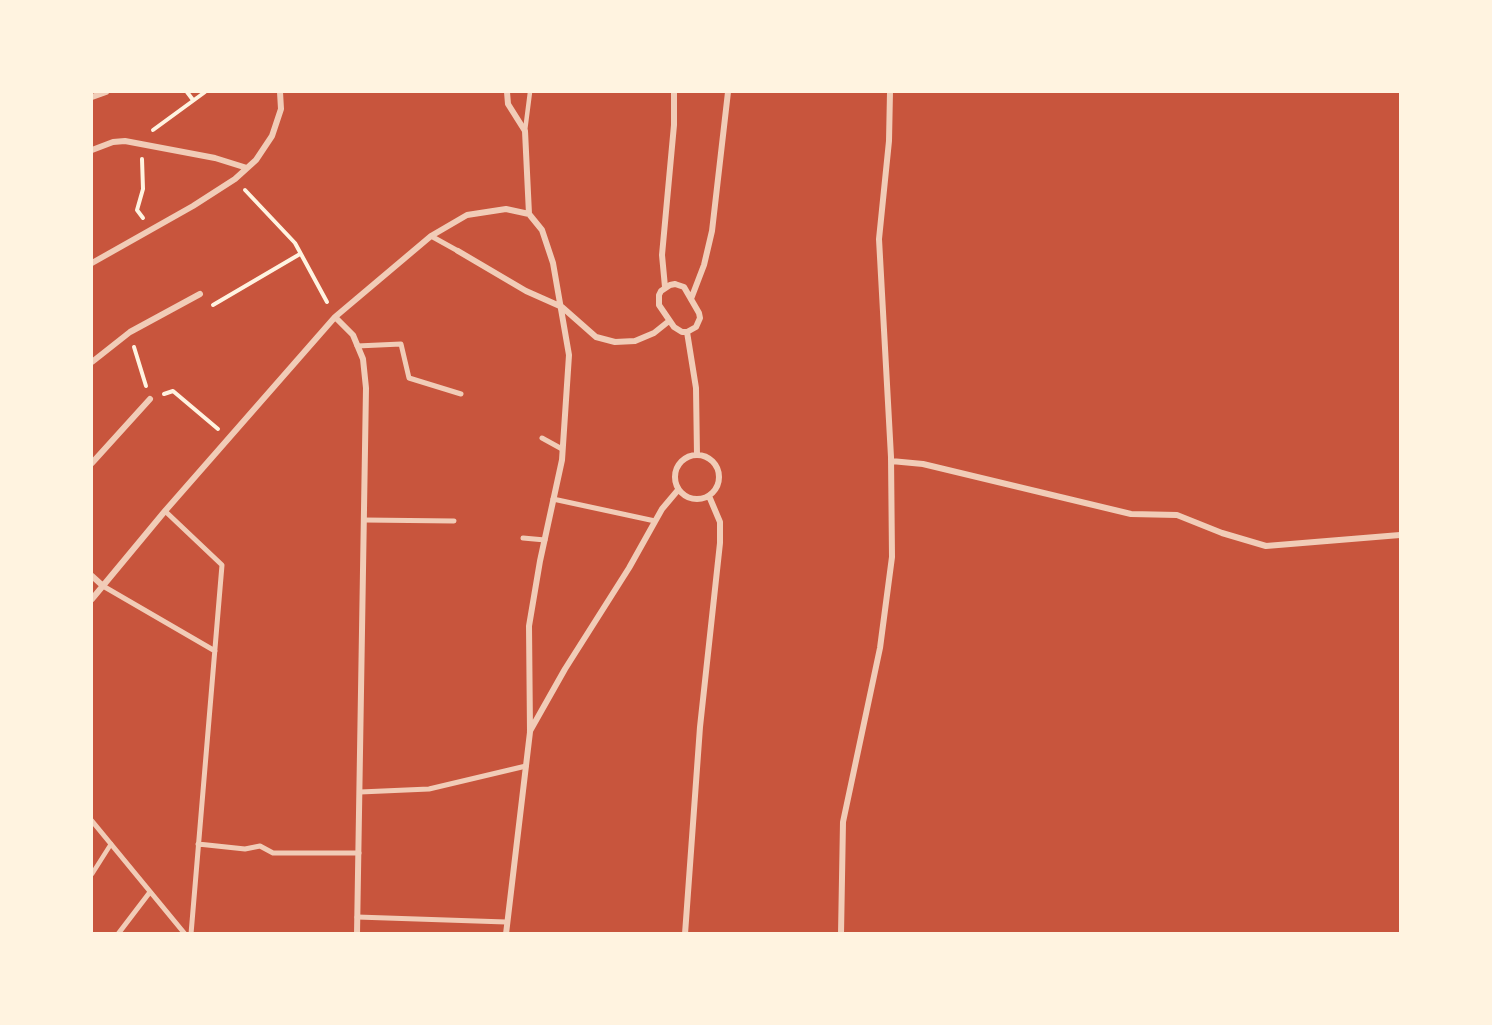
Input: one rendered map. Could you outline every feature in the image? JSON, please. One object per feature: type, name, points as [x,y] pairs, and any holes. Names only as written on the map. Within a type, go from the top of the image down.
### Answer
[{"type":"street","points":[[92,97],[103,92]]},
{"type":"street","points":[[92,262],[193,206],[235,179],[256,160],[272,136],[281,109],[280,92]]},
{"type":"street","points":[[506,933],[530,732],[529,626],[562,449],[569,355],[553,263],[542,230],[529,214],[525,131],[508,104],[507,92]]},
{"type":"street","points":[[665,287],[662,255],[674,124],[674,92]]},
{"type":"street","points":[[691,298],[704,265],[712,231],[728,92]]},
{"type":"street","points":[[840,933],[843,822],[880,648],[892,557],[891,460],[879,239],[889,141],[890,92]]},
{"type":"street","points":[[92,150],[113,142],[137,142],[215,158],[247,168]]},
{"type":"street","points":[[92,598],[335,317],[431,236],[467,215],[506,209],[529,214]]},
{"type":"street","points":[[431,236],[526,291],[562,307],[596,337],[615,342],[635,341],[654,333],[669,321]]},
{"type":"street","points":[[670,285],[680,285],[691,298],[700,318],[696,327],[687,332],[678,330],[661,310],[658,300],[661,291],[670,285]]},
{"type":"street","points":[[92,362],[130,332],[200,294]]},
{"type":"street","points":[[335,317],[353,335],[363,359],[366,388],[357,933]]},
{"type":"street","points":[[687,332],[696,388],[697,455]]},
{"type":"street","points":[[357,346],[401,344],[409,378],[461,394]]},
{"type":"street","points":[[92,463],[150,399]]},
{"type":"street","points":[[542,438],[562,449]]},
{"type":"street","points":[[697,455],[709,459],[715,465],[718,482],[709,496],[693,499],[684,496],[678,490],[675,473],[678,465],[684,459],[697,455]]},
{"type":"street","points":[[891,460],[923,464],[1131,514],[1177,515],[1222,533],[1266,546],[1401,535]]},
{"type":"street","points":[[530,732],[565,669],[629,568],[662,509],[678,490]]},
{"type":"street","points":[[685,933],[700,727],[720,543],[720,522],[709,496]]},
{"type":"street","points":[[553,499],[655,521]]},
{"type":"street","points":[[165,511],[222,565],[191,933]]},
{"type":"street","points":[[364,520],[454,521]]},
{"type":"street","points":[[523,538],[545,540]]},
{"type":"street","points":[[92,576],[103,586],[215,651]]},
{"type":"street","points":[[360,792],[429,789],[526,766]]},
{"type":"street","points":[[92,822],[185,933]]},
{"type":"street","points":[[198,844],[245,849],[260,846],[273,853],[358,853]]},
{"type":"street","points":[[118,933],[150,892]]},
{"type":"street","points":[[357,917],[506,922]]},
{"type":"lane","points":[[525,131],[530,92]]},
{"type":"lane","points":[[92,874],[111,844]]},
{"type":"path","points":[[187,92],[193,100]]},
{"type":"path","points":[[151,230],[137,210],[143,189],[143,164],[137,142],[205,92]]},
{"type":"path","points":[[235,179],[295,243],[335,317]]},
{"type":"path","points":[[200,294],[214,305],[300,254]]},
{"type":"path","points":[[130,332],[150,399],[173,392],[229,438]]}]
